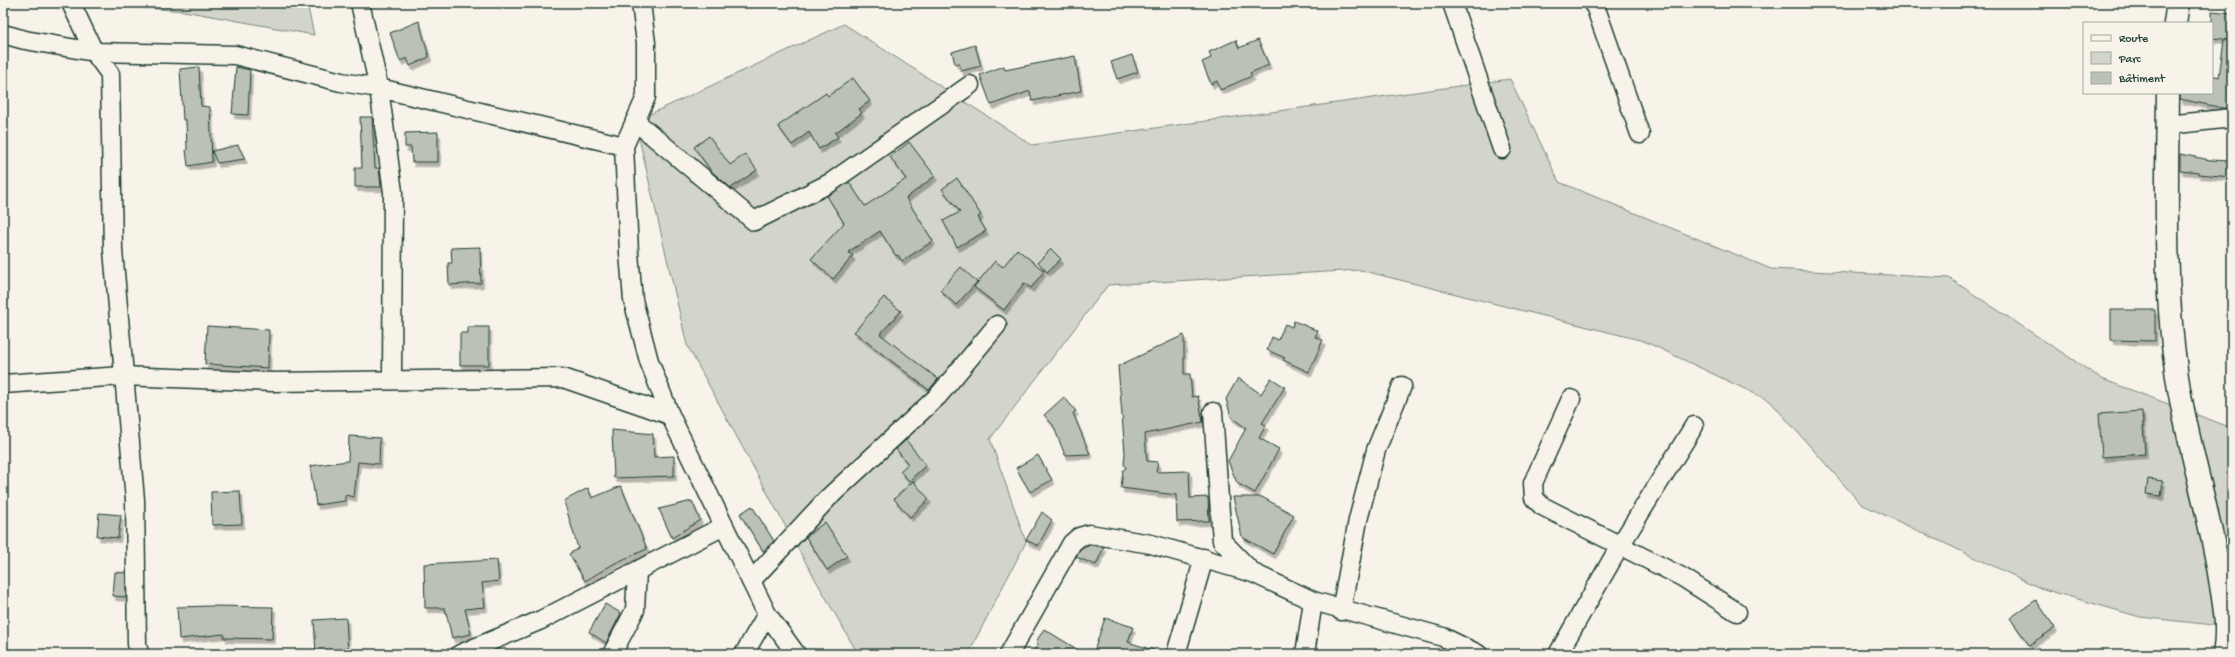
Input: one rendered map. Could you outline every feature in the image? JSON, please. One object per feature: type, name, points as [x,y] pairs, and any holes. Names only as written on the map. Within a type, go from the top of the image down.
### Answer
[{"type":"street","points":[[71,3],[94,52],[110,74],[114,250],[123,376],[135,500],[136,644],[139,654]]},
{"type":"street","points":[[360,3],[378,88],[393,192],[392,379]]},
{"type":"street","points":[[641,3],[646,43],[646,97],[624,146],[628,253],[633,300],[648,361],[670,415],[767,614],[796,654]]},
{"type":"street","points":[[1452,3],[1502,149]]},
{"type":"street","points":[[1594,3],[1640,134]]},
{"type":"street","points":[[2175,22],[2178,3]]},
{"type":"street","points":[[3,34],[25,40],[94,52],[235,55],[341,82],[378,88],[624,146]]},
{"type":"street","points":[[635,121],[754,220],[830,183],[970,85]]},
{"type":"street","points":[[2168,94],[2168,272],[2175,356],[2179,389],[2217,560],[2226,617],[2227,639],[2224,654]]},
{"type":"street","points":[[2168,124],[2232,118]]},
{"type":"street","points":[[751,581],[828,498],[938,396],[997,325]]},
{"type":"street","points":[[3,384],[123,376],[273,382],[392,379],[563,378],[670,415]]},
{"type":"street","points":[[1341,611],[1358,520],[1376,450],[1402,386]]},
{"type":"street","points":[[1570,399],[1533,483],[1534,498],[1542,506],[1621,544],[1682,577],[1737,612]]},
{"type":"street","points":[[1213,412],[1222,541],[1253,573]]},
{"type":"street","points":[[1558,654],[1621,544],[1694,426]]},
{"type":"street","points":[[460,654],[541,620],[724,526]]},
{"type":"street","points":[[1009,654],[1072,543],[1089,534],[1151,544],[1253,573],[1313,601],[1341,611],[1443,637],[1478,654]]},
{"type":"street","points":[[1176,654],[1204,558]]},
{"type":"street","points":[[612,654],[635,610],[637,571]]},
{"type":"street","points":[[1305,654],[1313,601]]},
{"type":"street","points":[[744,654],[767,614]]},
{"type":"green space","points":[[84,3],[307,3],[314,35],[184,11]]},
{"type":"green space","points":[[844,24],[1032,145],[1510,79],[1559,182],[1771,269],[1949,278],[2102,379],[2232,428],[2232,627],[2140,617],[2040,588],[1861,504],[1770,401],[1644,341],[1360,270],[1108,285],[990,439],[1026,542],[968,654],[858,654],[794,542],[687,345],[635,121]]},
{"type":"building","points":[[2212,11],[2232,13],[2232,40],[2213,38]]},
{"type":"building","points":[[419,21],[429,57],[410,66],[407,58],[400,61],[390,33]]},
{"type":"building","points":[[1236,40],[1239,48],[1258,40],[1269,65],[1250,73],[1252,76],[1220,90],[1217,81],[1211,84],[1202,62],[1211,58],[1209,52]]},
{"type":"building","points":[[2224,40],[2232,40],[2232,108],[2223,108],[2180,99],[2180,94],[2213,94],[2213,75],[2219,77]]},
{"type":"building","points":[[975,45],[981,66],[961,71],[959,63],[955,64],[952,52]]},
{"type":"building","points":[[1132,55],[1138,72],[1117,79],[1111,62]]},
{"type":"building","points":[[1075,56],[1081,91],[1032,101],[1030,91],[991,105],[980,75],[1004,66],[1005,70]]},
{"type":"building","points":[[199,67],[201,106],[210,107],[212,162],[188,166],[186,150],[186,120],[183,120],[180,69]]},
{"type":"building","points":[[236,67],[250,70],[248,115],[232,114]]},
{"type":"building","points":[[853,78],[870,101],[859,109],[862,113],[835,133],[838,137],[819,149],[809,132],[792,145],[778,126],[826,93],[828,96]]},
{"type":"building","points":[[360,117],[372,117],[375,168],[379,168],[381,187],[355,187],[355,168],[362,168]]},
{"type":"building","points":[[438,132],[438,162],[412,162],[411,147],[405,147],[405,133]]},
{"type":"building","points":[[709,136],[730,165],[745,154],[757,170],[731,188],[711,171],[694,147]]},
{"type":"building","points":[[909,142],[935,176],[906,198],[933,241],[902,261],[898,255],[896,256],[880,231],[848,252],[853,256],[833,279],[811,259],[844,223],[827,196],[849,182],[865,206],[906,179],[890,157]]},
{"type":"building","points":[[238,145],[245,159],[217,163],[212,151]]},
{"type":"building","points":[[2180,154],[2210,160],[2232,161],[2232,177],[2198,174],[2198,172],[2180,170]]},
{"type":"building","points":[[957,178],[981,215],[978,217],[986,231],[957,247],[943,221],[960,212],[942,189]]},
{"type":"building","points":[[480,247],[481,283],[449,285],[448,263],[452,263],[451,248]]},
{"type":"building","points":[[1017,249],[1044,271],[1031,288],[1024,283],[1004,310],[974,287],[995,261],[1003,267]]},
{"type":"building","points":[[1051,249],[1061,259],[1047,272],[1038,262]]},
{"type":"building","points":[[961,267],[977,282],[956,305],[940,290]]},
{"type":"building","points":[[884,297],[901,311],[880,334],[938,379],[929,390],[854,332]]},
{"type":"building","points":[[2111,310],[2155,310],[2155,341],[2111,340]]},
{"type":"building","points":[[1294,321],[1318,331],[1315,337],[1323,340],[1309,372],[1283,360],[1285,358],[1267,350],[1272,337],[1278,340],[1285,324],[1292,327]]},
{"type":"building","points":[[207,326],[269,330],[268,368],[205,364]]},
{"type":"building","points":[[468,327],[489,327],[489,365],[460,365],[460,333],[468,333]]},
{"type":"building","points":[[1184,335],[1184,374],[1190,374],[1192,397],[1198,396],[1203,422],[1145,434],[1147,461],[1158,462],[1156,472],[1189,471],[1190,498],[1208,497],[1209,521],[1177,522],[1176,495],[1121,488],[1123,470],[1126,468],[1124,464],[1125,453],[1118,366]]},
{"type":"building","points":[[1238,378],[1261,394],[1271,378],[1285,387],[1262,423],[1266,425],[1259,438],[1279,449],[1255,493],[1237,483],[1228,461],[1246,428],[1231,417],[1226,399]]},
{"type":"building","points":[[1064,397],[1076,411],[1073,413],[1090,454],[1065,455],[1053,425],[1044,415]]},
{"type":"building","points":[[2142,411],[2145,454],[2102,457],[2099,414]]},
{"type":"building","points":[[612,430],[653,434],[654,457],[674,456],[674,476],[614,478]]},
{"type":"building","points":[[349,436],[380,438],[379,464],[358,462],[354,497],[345,495],[345,501],[316,505],[310,466],[348,461]]},
{"type":"building","points":[[906,440],[926,465],[909,481],[900,471],[908,464],[896,449]]},
{"type":"building","points":[[1038,455],[1052,480],[1030,492],[1016,468]]},
{"type":"building","points":[[2148,479],[2163,481],[2161,496],[2146,494]]},
{"type":"building","points":[[913,481],[929,499],[910,517],[894,499]]},
{"type":"building","points":[[621,486],[647,549],[615,563],[585,581],[569,554],[578,548],[564,501],[588,488],[592,498]]},
{"type":"building","points":[[240,491],[242,524],[212,525],[211,492]]},
{"type":"building","points":[[1233,497],[1262,497],[1294,515],[1273,554],[1242,537]]},
{"type":"building","points":[[692,501],[700,520],[672,538],[659,509]]},
{"type":"building","points":[[752,506],[774,541],[763,551],[740,514]]},
{"type":"building","points":[[1042,512],[1052,520],[1038,546],[1026,540]]},
{"type":"building","points":[[99,513],[121,515],[118,538],[97,536]]},
{"type":"building","points":[[825,522],[847,556],[827,570],[806,537]]},
{"type":"building","points":[[1090,545],[1104,547],[1096,565],[1076,557],[1080,550]]},
{"type":"building","points":[[497,560],[499,581],[482,583],[485,607],[465,609],[471,634],[452,638],[445,608],[425,608],[424,564]]},
{"type":"building","points":[[115,572],[126,573],[126,597],[113,596]]},
{"type":"building","points":[[2036,600],[2055,628],[2029,645],[2010,618]]},
{"type":"building","points":[[605,604],[621,613],[606,643],[589,632]]},
{"type":"building","points":[[177,607],[273,607],[272,639],[224,638],[224,634],[179,639]]},
{"type":"building","points":[[346,618],[348,654],[316,654],[314,620]]},
{"type":"building","points":[[1105,618],[1133,627],[1128,642],[1156,651],[1155,654],[1093,654]]},
{"type":"building","points":[[1044,629],[1085,654],[1032,654],[1038,644],[1036,642]]}]
